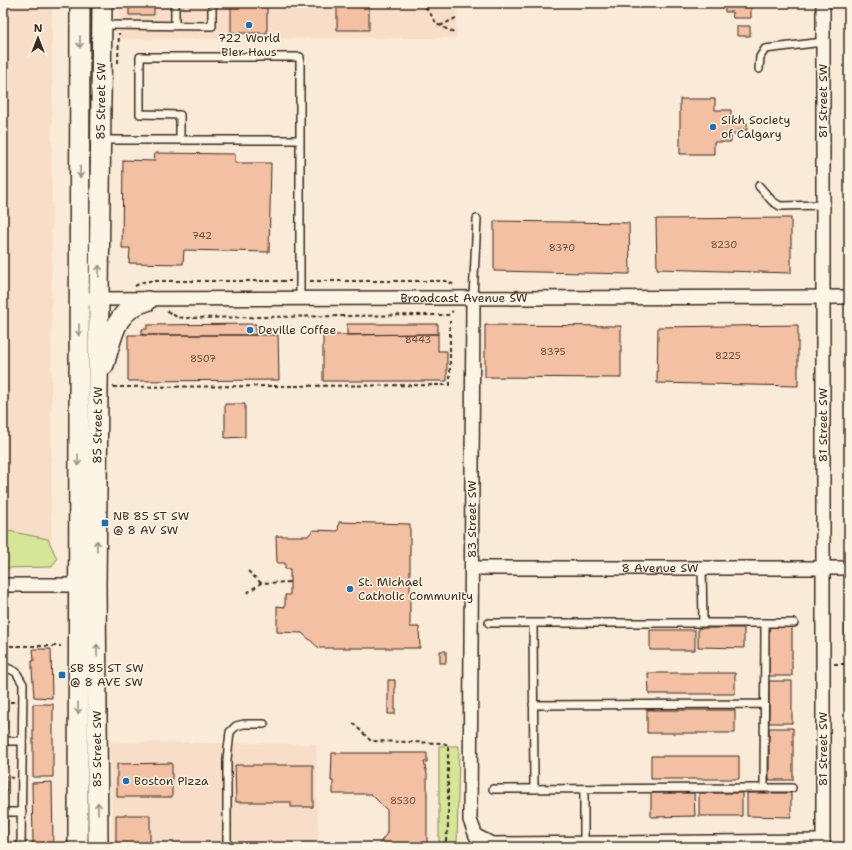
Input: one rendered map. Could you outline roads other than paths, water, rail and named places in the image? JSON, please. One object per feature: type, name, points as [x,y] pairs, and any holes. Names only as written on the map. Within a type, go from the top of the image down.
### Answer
[{"type":"main road","name":"85 Street SW","points":[[78,847],[80,3]]},
{"type":"main road","name":"85 Street SW","points":[[98,847],[96,585],[104,384],[98,300],[102,3]]},
{"type":"main road","points":[[104,384],[118,322],[124,312],[134,304],[147,300]]},
{"type":"street","name":"81 Street SW","points":[[823,3],[823,844]]},
{"type":"street","name":"83 Street SW","points":[[473,297],[470,820],[476,836],[492,844],[584,842]]},
{"type":"street","name":"Broadcast Avenue SW","points":[[79,299],[849,297]]},
{"type":"street","name":"8 Avenue SW","points":[[472,568],[849,568]]},
{"type":"street","points":[[3,585],[96,585]]},
{"type":"street","points":[[584,842],[823,844]]},
{"type":"lane","points":[[175,3],[175,26]]},
{"type":"lane","points":[[101,25],[212,26],[212,3]]},
{"type":"lane","points":[[759,69],[760,57],[765,49],[823,42]]},
{"type":"lane","points":[[180,140],[180,115],[140,114],[140,57],[300,57],[300,299]]},
{"type":"lane","points":[[100,140],[300,140]]},
{"type":"lane","points":[[759,186],[772,201],[780,206],[823,205]]},
{"type":"lane","points":[[473,297],[477,219]]},
{"type":"lane","points":[[702,568],[703,623]]},
{"type":"lane","points":[[489,623],[794,623]]},
{"type":"lane","points":[[533,623],[534,789]]},
{"type":"lane","points":[[764,788],[765,623]]},
{"type":"lane","points":[[3,666],[16,672],[22,679],[21,847]]},
{"type":"lane","points":[[533,705],[764,704]]},
{"type":"lane","points":[[228,847],[227,759],[230,732],[236,726],[244,724],[264,724]]},
{"type":"lane","points":[[3,741],[22,741]]},
{"type":"lane","points":[[493,789],[792,788]]},
{"type":"lane","points":[[584,789],[584,842]]},
{"type":"lane","points":[[3,812],[22,812]]},
{"type":"place","name":"722 World Bier Haus","points":[[249,25]]},
{"type":"place","name":"Sikh Society of Calgary","points":[[713,127]]},
{"type":"place","name":"Deville Coffee","points":[[250,330]]},
{"type":"place","name":"NB 85 ST SW @ 8 AV SW","points":[[105,523]]},
{"type":"place","name":"St. Michael Catholic Community","points":[[350,589]]},
{"type":"place","name":"SB 85 ST SW @ 8 AVE SW","points":[[62,675]]},
{"type":"place","name":"Boston Pizza","points":[[126,781]]}]
